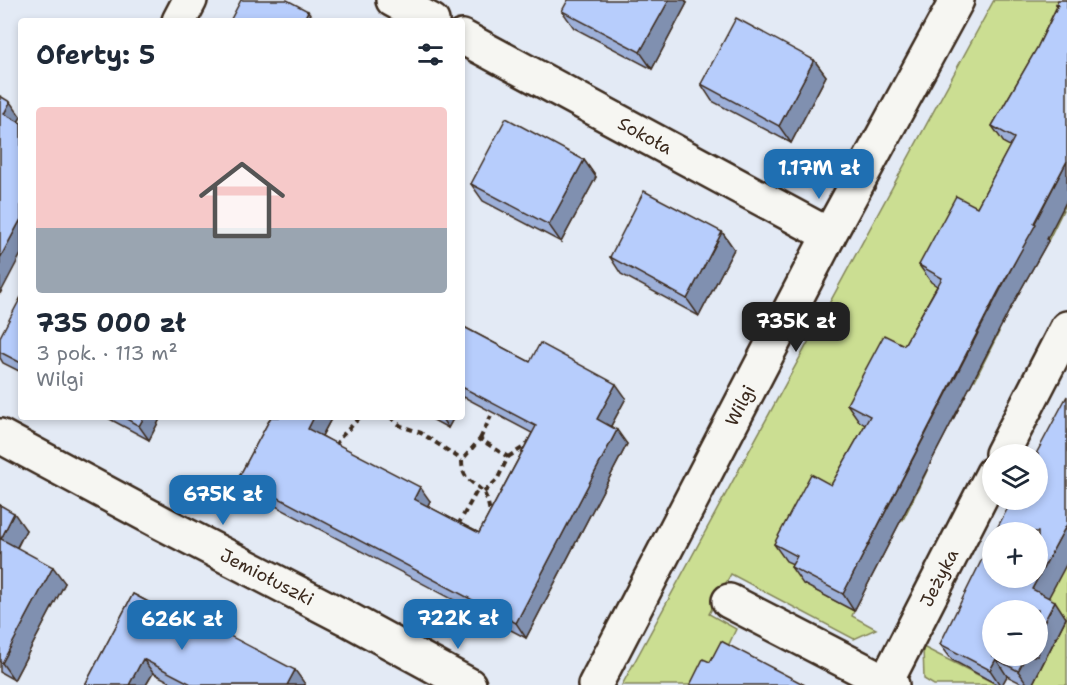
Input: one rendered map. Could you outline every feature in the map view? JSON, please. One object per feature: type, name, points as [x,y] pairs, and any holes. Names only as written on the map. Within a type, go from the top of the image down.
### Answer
[{"type":"street","points":[[181,18],[190,0]]},
{"type":"street","points":[[393,0],[426,18]]},
{"type":"street","name":"Wilgi","points":[[595,685],[829,235],[957,0]]},
{"type":"street","name":"Sokoła","points":[[465,39],[829,235]]},
{"type":"street","points":[[1007,444],[1067,328]]},
{"type":"street","name":"Jemiołuszki","points":[[0,436],[469,685]]},
{"type":"street","name":"Jeżyka","points":[[729,601],[889,683],[982,495]]},
{"type":"path","points":[[491,416],[480,439],[462,460],[463,475],[484,492],[492,523]]},
{"type":"path","points":[[334,448],[357,420]]},
{"type":"path","points":[[394,420],[401,426],[421,433],[462,460]]},
{"type":"path","points":[[480,439],[508,457]]},
{"type":"path","points":[[484,492],[496,480],[508,457],[535,440]]},
{"type":"path","points":[[512,453],[518,456]]},
{"type":"path","points":[[458,525],[478,489]]},
{"type":"path","points":[[490,513],[498,514]]},
{"type":"green space","points":[[994,0],[1067,0],[1026,155],[1067,190],[1067,202],[1048,241],[997,214],[948,305],[999,332],[975,380],[924,353],[859,421],[881,433],[876,444],[927,471],[903,520],[852,493],[803,584],[854,611],[852,616],[876,629],[854,639],[731,574],[709,614],[736,629],[710,685],[622,685]]},
{"type":"green space","points":[[1048,535],[1067,545],[1067,685],[1032,685],[1042,666],[1048,666],[1048,653],[1066,618],[1048,608],[1048,600],[1043,600],[1040,588],[1048,588]]},
{"type":"green space","points":[[923,647],[998,685],[934,685],[924,679]]},
{"type":"building","points":[[241,0],[287,0],[308,11],[304,18],[232,18]]},
{"type":"building","points":[[568,0],[669,0],[640,52],[562,11]]},
{"type":"building","points":[[1058,0],[1067,0],[1067,161],[843,594],[791,567],[797,556],[774,544],[811,474],[831,485],[870,416],[847,404],[884,335],[904,345],[942,278],[919,265],[956,196],[977,207],[1014,138],[992,126],[1037,48],[1058,5],[1056,4]]},
{"type":"building","points":[[736,18],[814,60],[779,126],[701,84]]},
{"type":"building","points":[[0,96],[10,102],[4,114],[18,121],[18,225],[0,258]]},
{"type":"building","points":[[506,118],[584,160],[549,225],[471,184]]},
{"type":"building","points":[[644,191],[722,232],[687,299],[610,257]]},
{"type":"building","points":[[18,303],[18,361],[0,352],[0,337]]},
{"type":"building","points":[[465,328],[530,362],[540,343],[616,384],[597,419],[617,430],[516,623],[239,477],[269,420],[312,420],[308,429],[420,487],[414,499],[479,533],[536,426],[465,389]]},
{"type":"building","points":[[1067,396],[1067,524],[1048,559],[1048,522],[1000,522],[1007,510],[1048,510],[1048,444],[1041,444]]},
{"type":"building","points":[[128,420],[142,420],[139,426]]},
{"type":"building","points":[[0,505],[14,513],[1,539],[53,567],[2,663],[0,662]]},
{"type":"building","points":[[982,559],[982,588],[1033,588],[1055,601],[1048,614],[1048,600],[982,600],[982,666],[940,644]]},
{"type":"building","points":[[133,594],[167,612],[171,605],[295,670],[287,685],[193,685],[143,659],[129,685],[85,685]]},
{"type":"building","points":[[721,641],[805,685],[690,685],[703,659],[710,662]]},
{"type":"building","points":[[1009,666],[1021,666],[1018,671]]}]
